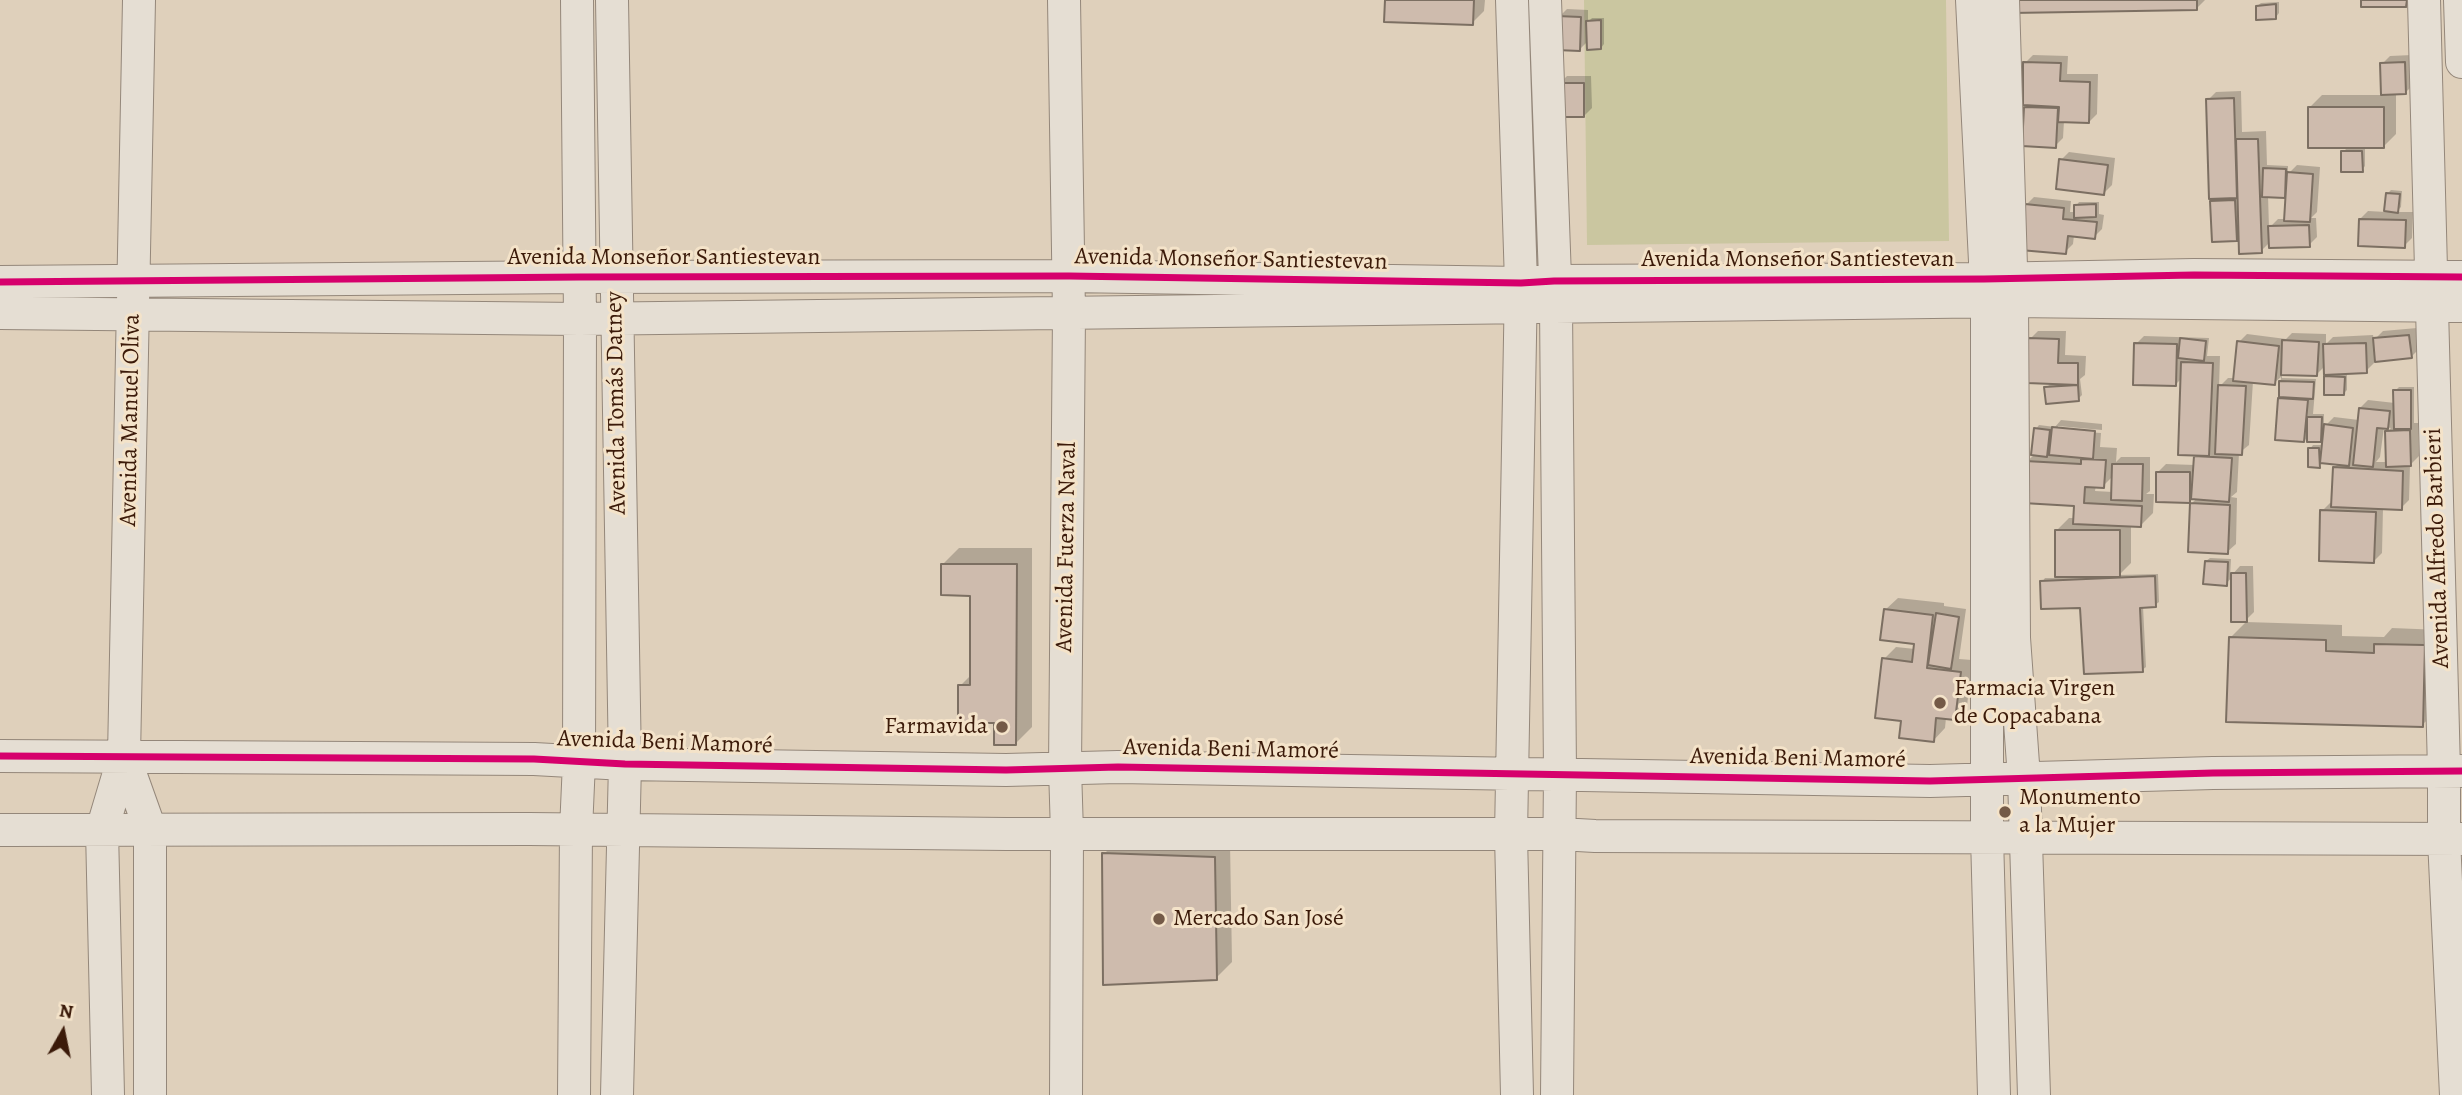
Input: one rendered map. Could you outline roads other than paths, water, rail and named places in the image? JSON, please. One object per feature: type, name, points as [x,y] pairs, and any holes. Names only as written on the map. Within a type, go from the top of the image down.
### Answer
[{"type":"street","name":"Avenida Manuel Oliva","points":[[108,1095],[102,830],[124,756],[139,0]]},
{"type":"street","name":"Avenida Tomás Datney","points":[[574,1095],[579,762],[580,277],[577,0]]},
{"type":"street","name":"Avenida Tomás Datney","points":[[612,0],[615,317],[625,764],[617,1095]]},
{"type":"street","name":"Avenida Fuerza Naval","points":[[1064,0],[1069,276],[1065,768],[1066,1095]]},
{"type":"street","points":[[1512,0],[1521,295],[1511,835],[1517,1095]]},
{"type":"street","points":[[1545,0],[1555,294],[1560,774],[1557,1095]]},
{"type":"street","points":[[1972,0],[1998,290],[2014,638],[2024,778],[2034,1095]]},
{"type":"street","points":[[1994,1095],[1987,780],[2003,0]]},
{"type":"street","name":"Avenida Alfredo Barbieri","points":[[2424,0],[2447,292],[2455,1095]]},
{"type":"street","points":[[2460,0],[2462,62]]},
{"type":"street","name":"Avenida Monseñor Santiestevan","points":[[0,282],[1069,276],[1521,295]]},
{"type":"street","name":"Avenida Monseñor Santiestevan","points":[[0,313],[580,319],[1069,313],[1555,294],[1998,290],[2447,292]]},
{"type":"street","name":"Avenida Beni Mamoré","points":[[0,756],[534,759],[625,764],[1560,774],[1930,781],[2213,773],[2453,771]]},
{"type":"street","name":"Avenida Manuel Oliva","points":[[124,756],[150,829],[150,1095]]},
{"type":"street","points":[[0,830],[1478,833],[1595,836],[2453,839]]},
{"type":"place","name":"Farmacia Virgen de Copacabana","points":[[1940,703]]},
{"type":"place","name":"Farmavida","points":[[1002,727]]},
{"type":"place","name":"Monumento a la Mujer","points":[[2005,812]]},
{"type":"place","name":"Mercado San José","points":[[1159,919]]}]
